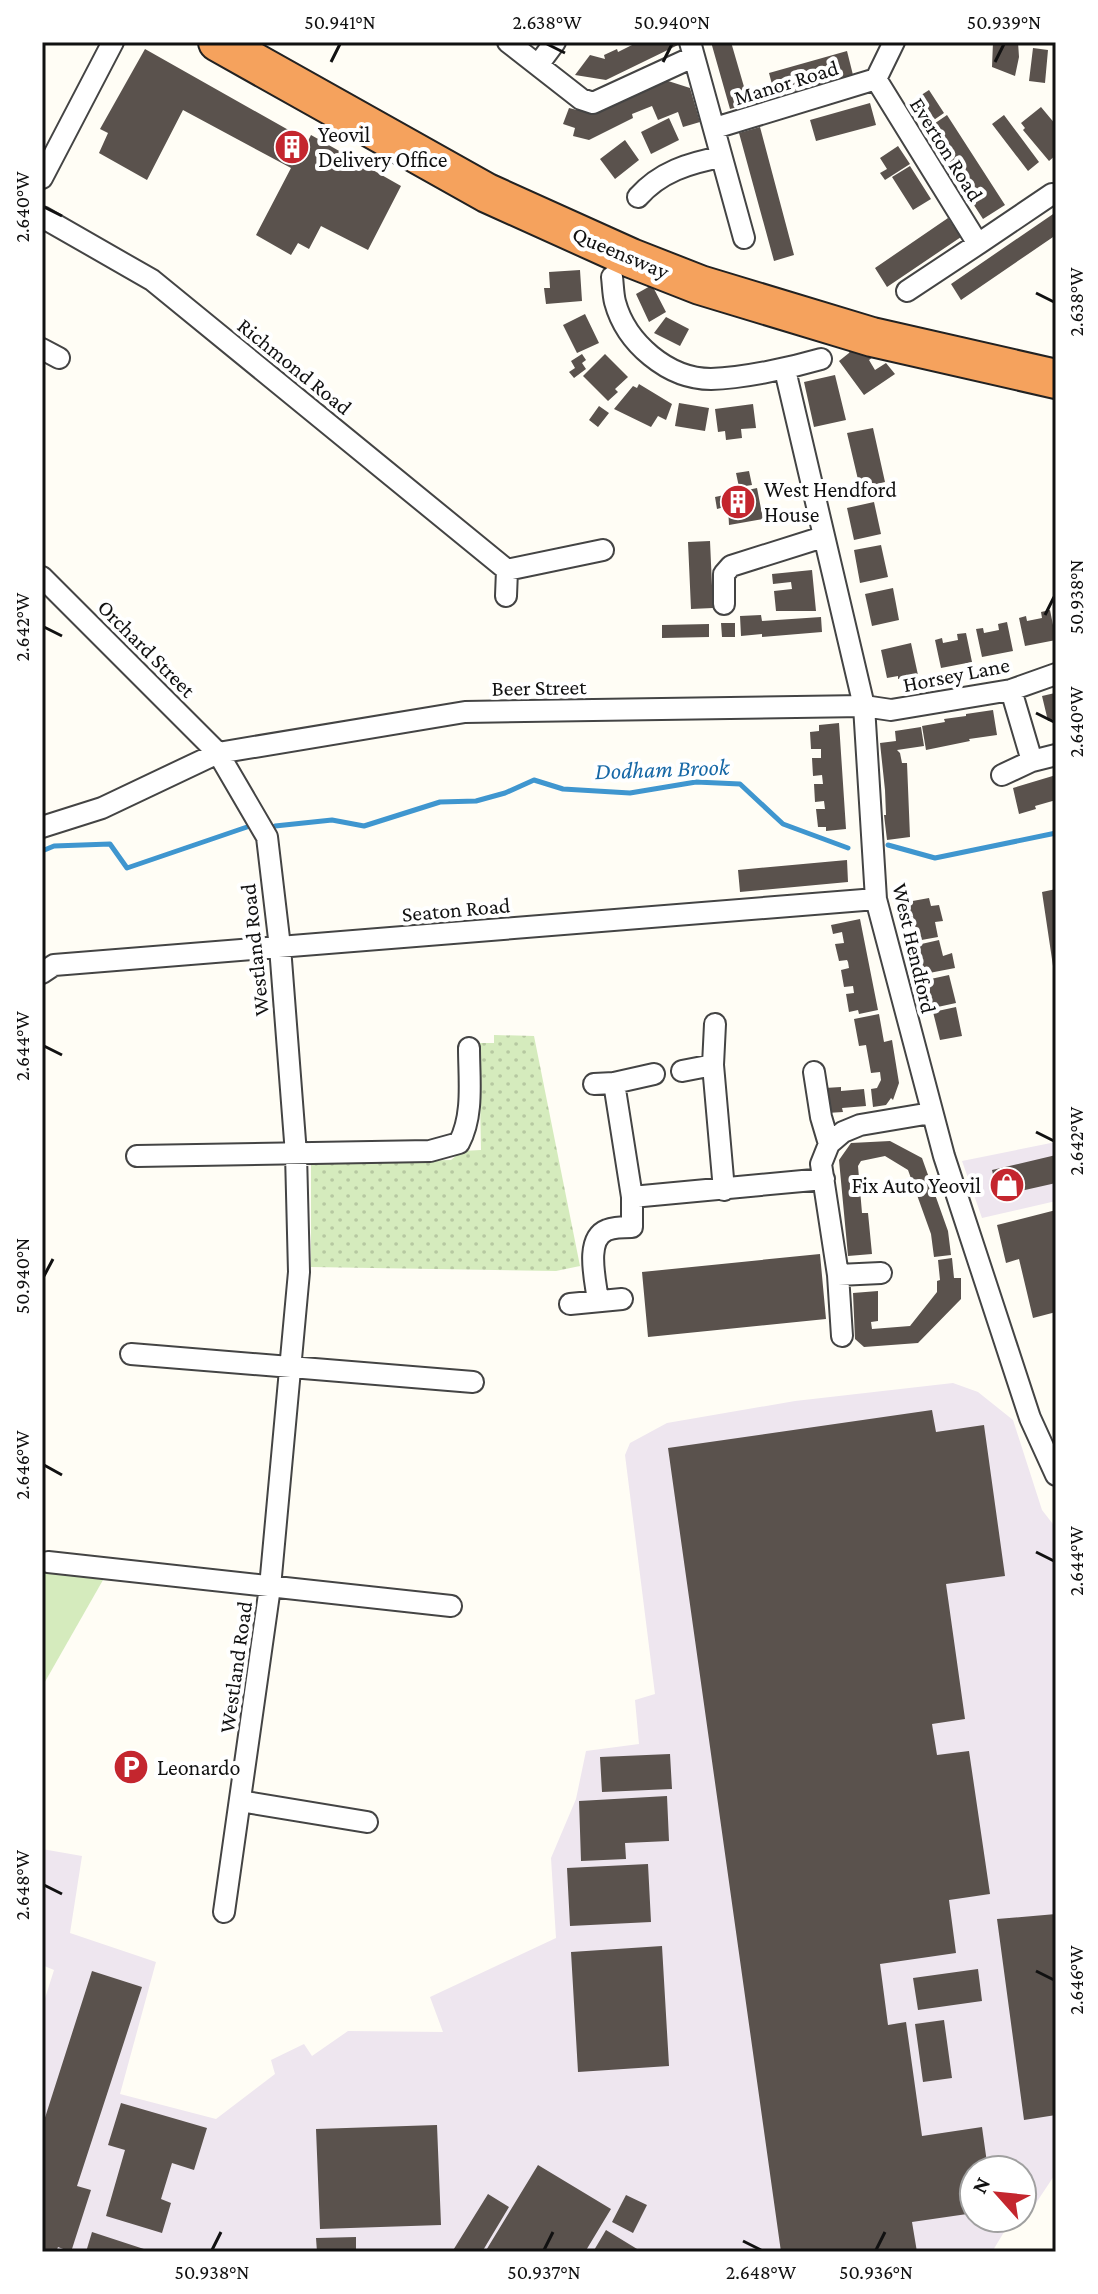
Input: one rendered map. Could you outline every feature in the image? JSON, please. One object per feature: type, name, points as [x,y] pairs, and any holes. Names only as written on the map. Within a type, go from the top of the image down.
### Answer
[{"type":"highway","name":"Queensway","points":[[218,42],[487,193],[631,258],[700,285],[857,333],[1056,379]]},
{"type":"highway","name":"Queensway","points":[[269,42],[389,112],[500,170],[704,260],[800,291],[1056,354]]},
{"type":"street","points":[[42,178],[113,42]]},
{"type":"street","points":[[508,42],[581,99],[593,103],[691,49],[744,238]]},
{"type":"street","points":[[538,65],[555,42]]},
{"type":"street","points":[[876,79],[894,42]]},
{"type":"street","name":"Manor Road","points":[[715,128],[876,79]]},
{"type":"street","name":"Everton Road","points":[[876,79],[978,244]]},
{"type":"street","points":[[638,197],[649,185],[673,171],[721,157]]},
{"type":"street","points":[[907,291],[1052,194]]},
{"type":"street","name":"Richmond Road","points":[[42,217],[152,280],[507,570]]},
{"type":"street","points":[[612,277],[615,301],[636,343],[658,361],[683,373],[710,379],[785,370],[821,359]]},
{"type":"street","name":"West Hendford","points":[[785,370],[864,706],[876,899],[931,1113],[1030,1418],[1056,1475]]},
{"type":"street","points":[[724,604],[724,574],[731,566],[823,537]]},
{"type":"street","points":[[506,596],[507,570],[603,550]]},
{"type":"street","name":"Orchard Street","points":[[42,577],[218,753]]},
{"type":"street","name":"Horsey Lane","points":[[864,706],[891,710],[1011,690],[1056,674]]},
{"type":"street","points":[[1011,690],[1032,761]]},
{"type":"street","name":"Beer Street","points":[[42,827],[102,808],[218,753],[465,712],[864,706]]},
{"type":"street","name":"Westland Road","points":[[218,753],[267,837],[280,947],[296,1154],[299,1272],[270,1587],[224,1912]]},
{"type":"street","points":[[1002,775],[1032,761],[1056,755]]},
{"type":"street","name":"Seaton Road","points":[[42,973],[54,965],[876,899]]},
{"type":"street","points":[[715,1024],[713,1065],[724,1190]]},
{"type":"street","points":[[137,1156],[430,1151],[459,1143],[469,1114],[469,1048]]},
{"type":"street","points":[[682,1071],[713,1065]]},
{"type":"street","points":[[814,1072],[829,1144]]},
{"type":"street","points":[[598,1301],[594,1246],[597,1237],[605,1230],[632,1227],[632,1197],[604,1084],[654,1074]]},
{"type":"street","points":[[842,1336],[838,1275],[821,1164],[829,1144],[843,1132],[860,1125],[931,1113]]},
{"type":"street","points":[[632,1197],[824,1179]]},
{"type":"street","points":[[838,1275],[881,1273]]},
{"type":"street","points":[[570,1304],[622,1299]]},
{"type":"street","points":[[131,1354],[473,1382]]},
{"type":"street","points":[[48,1562],[270,1587]]},
{"type":"street","name":"Westland Road","points":[[270,1587],[451,1606]]},
{"type":"street","points":[[240,1801],[367,1822]]},
{"type":"shaded area","points":[[1056,1142],[1056,1201],[982,1218],[962,1161]]},
{"type":"shaded area","points":[[953,1383],[978,1392],[1013,1420],[1042,1510],[1056,1528],[1056,2173],[1038,2200],[1038,2154],[958,2154],[958,2234],[1003,2234],[992,2252],[42,2252],[42,2008],[54,1970],[42,1965],[42,1849],[82,1856],[70,1933],[156,1962],[120,2094],[216,2119],[275,2074],[271,2060],[304,2044],[312,2056],[348,2031],[443,2032],[430,1997],[556,1938],[551,1858],[576,1799],[586,1751],[639,1744],[635,1700],[655,1694],[625,1455],[630,1443],[667,1423],[795,1401]]},
{"type":"green space","points":[[494,1035],[534,1036],[580,1266],[556,1271],[311,1267],[311,1164],[451,1160],[462,1151],[481,1150],[479,1043],[494,1043]]},
{"type":"green space","points":[[42,1569],[103,1580],[42,1687]]},
{"type":"building","points":[[638,42],[677,42],[678,45],[606,80],[575,75],[590,55],[605,59],[604,55]]},
{"type":"building","points":[[711,42],[731,42],[749,104],[730,109]]},
{"type":"building","points":[[993,42],[1018,42],[1015,76],[992,67]]},
{"type":"building","points":[[1033,48],[1048,50],[1045,83],[1029,81]]},
{"type":"building","name":"Yeovil Delivery Office","points":[[145,49],[308,141],[311,135],[401,186],[368,250],[321,226],[309,249],[298,243],[291,255],[256,235],[291,168],[183,110],[147,180],[99,153],[108,133],[100,129]]},
{"type":"building","points":[[847,51],[853,75],[775,96],[769,73]]},
{"type":"building","points":[[665,80],[690,88],[700,122],[683,127],[678,112],[658,120],[652,106],[632,114],[633,118],[589,140],[573,136],[575,128],[563,124],[569,108],[577,110],[578,106],[600,112]]},
{"type":"building","points":[[929,90],[944,113],[925,126],[909,103]]},
{"type":"building","points":[[870,103],[876,125],[816,141],[810,120]]},
{"type":"building","points":[[1041,107],[1056,125],[1056,155],[1049,161],[1023,130],[1025,128],[1021,123]]},
{"type":"building","points":[[947,115],[1005,205],[983,219],[925,130]]},
{"type":"building","points":[[1004,115],[1039,162],[1028,171],[992,124]]},
{"type":"building","points":[[669,118],[679,140],[651,154],[641,132]]},
{"type":"building","points":[[760,127],[794,255],[774,261],[739,133]]},
{"type":"building","points":[[625,140],[639,160],[615,179],[600,159]]},
{"type":"building","points":[[898,146],[910,164],[885,180],[880,173],[887,169],[880,158]]},
{"type":"building","points":[[910,166],[931,199],[913,210],[892,177]]},
{"type":"building","points":[[1056,212],[1056,235],[961,300],[951,284]]},
{"type":"building","points":[[948,218],[961,237],[887,287],[875,268]]},
{"type":"building","points":[[580,270],[582,301],[546,304],[544,288],[550,288],[549,272]]},
{"type":"building","points":[[652,285],[666,312],[649,322],[636,294]]},
{"type":"building","points":[[585,314],[599,343],[577,353],[563,325]]},
{"type":"building","points":[[666,317],[689,329],[680,346],[654,333]]},
{"type":"building","points":[[852,346],[862,349],[868,357],[871,354],[873,357],[869,360],[875,370],[886,363],[895,374],[864,395],[839,361]]},
{"type":"building","points":[[582,354],[586,369],[574,378],[569,372],[575,368],[571,361]]},
{"type":"building","points":[[605,354],[628,377],[608,401],[583,376]]},
{"type":"building","points":[[835,375],[846,420],[814,427],[804,382]]},
{"type":"building","points":[[639,384],[672,404],[666,420],[658,416],[651,427],[614,409],[633,386],[637,388]]},
{"type":"building","points":[[679,403],[709,408],[705,431],[675,426]]},
{"type":"building","points":[[753,404],[756,428],[741,429],[742,438],[726,440],[725,431],[718,432],[715,409]]},
{"type":"building","points":[[599,406],[609,413],[598,427],[589,420]]},
{"type":"building","points":[[873,428],[885,482],[860,488],[847,433]]},
{"type":"building","points":[[749,471],[752,485],[739,487],[736,473]]},
{"type":"building","name":"West Hendford House","points":[[757,488],[763,519],[729,525],[728,506],[717,509],[715,497]]},
{"type":"building","points":[[874,502],[881,534],[854,540],[847,508]]},
{"type":"building","points":[[710,541],[713,608],[691,609],[688,542]]},
{"type":"building","points":[[881,545],[888,577],[860,583],[854,550]]},
{"type":"building","points":[[812,570],[816,611],[776,611],[774,591],[792,589],[791,582],[773,584],[772,574]]},
{"type":"building","points":[[893,588],[899,620],[872,626],[865,594]]},
{"type":"building","points":[[1050,610],[1056,640],[1025,646],[1019,618],[1026,616],[1027,621],[1042,618],[1041,612]]},
{"type":"building","points":[[761,615],[762,621],[821,617],[822,632],[741,636],[740,616]]},
{"type":"building","points":[[1007,622],[1013,651],[982,657],[976,629],[983,628],[984,633],[999,630],[998,624]]},
{"type":"building","points":[[721,623],[735,623],[735,637],[722,637]]},
{"type":"building","points":[[709,624],[709,637],[662,638],[662,625]]},
{"type":"building","points":[[966,633],[972,662],[941,668],[935,640],[942,638],[943,643],[958,640],[957,634]]},
{"type":"building","points":[[911,643],[918,675],[887,678],[881,650]]},
{"type":"building","points":[[1055,693],[1056,719],[1048,721],[1042,696]]},
{"type":"building","points":[[993,710],[997,735],[926,750],[922,726]]},
{"type":"building","points":[[839,723],[846,829],[826,831],[826,827],[818,827],[816,809],[825,809],[824,801],[815,802],[814,784],[823,784],[822,775],[813,776],[812,758],[821,758],[821,749],[811,749],[810,732],[819,731],[819,725]]},
{"type":"building","points":[[921,727],[924,746],[897,750],[902,763],[907,763],[910,837],[887,840],[880,743],[896,741],[895,731]]},
{"type":"building","points":[[1056,775],[1056,800],[1019,814],[1013,788]]},
{"type":"building","points":[[847,860],[848,882],[740,892],[738,870]]},
{"type":"building","points":[[1056,889],[1056,965],[1053,966],[1042,892]]},
{"type":"building","points":[[929,898],[931,906],[939,905],[943,921],[935,922],[938,937],[916,941],[907,902]]},
{"type":"building","points":[[860,919],[878,1010],[859,1014],[858,1010],[849,1012],[846,994],[854,993],[853,986],[844,987],[841,970],[849,968],[848,962],[839,961],[835,944],[844,943],[842,932],[833,934],[831,925]]},
{"type":"building","points":[[939,940],[943,956],[952,953],[955,968],[924,974],[917,945]]},
{"type":"building","points":[[949,975],[956,1003],[933,1008],[926,980]]},
{"type":"building","points":[[956,1007],[962,1036],[940,1040],[933,1012]]},
{"type":"building","points":[[879,1014],[884,1042],[892,1040],[899,1083],[893,1100],[891,1098],[886,1105],[873,1107],[871,1089],[877,1088],[881,1080],[880,1072],[871,1073],[866,1045],[859,1046],[854,1019]]},
{"type":"building","points":[[841,1087],[841,1091],[864,1089],[866,1106],[827,1113],[825,1088]]},
{"type":"building","points":[[890,1141],[922,1158],[948,1231],[951,1255],[934,1257],[931,1234],[908,1170],[885,1156],[861,1161],[858,1166],[862,1213],[868,1213],[872,1254],[848,1256],[839,1160],[851,1143]]},
{"type":"building","points":[[1056,1155],[1056,1183],[998,1196],[992,1170]]},
{"type":"building","points":[[1056,1210],[1056,1312],[1033,1318],[1019,1259],[1006,1263],[997,1225]]},
{"type":"building","points":[[820,1254],[826,1319],[648,1337],[642,1272]]},
{"type":"building","points":[[952,1258],[954,1278],[961,1278],[961,1299],[918,1343],[864,1347],[855,1339],[853,1293],[878,1291],[878,1321],[871,1322],[872,1329],[910,1326],[937,1292],[937,1281],[940,1280],[938,1260]]},
{"type":"building","points":[[932,1410],[936,1432],[984,1425],[1005,1576],[946,1584],[965,1719],[932,1724],[937,1755],[969,1751],[990,1894],[949,1900],[956,1953],[880,1964],[888,2025],[906,2022],[922,2136],[982,2127],[986,2154],[958,2154],[958,2215],[912,2222],[917,2252],[781,2252],[668,1448]]},
{"type":"building","points":[[670,1754],[672,1789],[602,1792],[600,1757]]},
{"type":"building","points":[[667,1796],[669,1841],[625,1843],[626,1859],[581,1861],[579,1801]]},
{"type":"building","points":[[648,1864],[651,1922],[570,1926],[567,1868]]},
{"type":"building","points":[[1056,1914],[1056,2115],[1024,2120],[997,1919]]},
{"type":"building","points":[[662,1946],[669,2066],[578,2072],[571,1952]]},
{"type":"building","points":[[978,1969],[982,2001],[918,2010],[913,1978]]},
{"type":"building","points":[[92,1971],[142,1987],[77,2186],[91,2190],[71,2252],[58,2247],[56,2252],[42,2252],[42,2127]]},
{"type":"building","points":[[944,2020],[952,2078],[923,2082],[915,2024]]},
{"type":"building","points":[[121,2103],[207,2128],[194,2170],[172,2163],[161,2199],[171,2203],[162,2233],[106,2216],[125,2150],[108,2145]]},
{"type":"building","points":[[437,2125],[441,2225],[320,2229],[316,2129]]},
{"type":"building","points":[[538,2165],[611,2209],[585,2252],[485,2252]]},
{"type":"building","points":[[488,2194],[509,2207],[482,2252],[452,2252]]},
{"type":"building","points":[[626,2195],[647,2205],[633,2233],[612,2222]]},
{"type":"building","points":[[606,2230],[642,2252],[593,2252]]},
{"type":"building","points":[[92,2232],[150,2251],[150,2252],[86,2252]]},
{"type":"building","points":[[356,2237],[356,2252],[317,2252],[316,2238]]},
{"type":"waterway","name":"Dodham Brook","points":[[275,826],[332,820],[364,826],[440,802],[476,801],[534,780],[563,789],[630,793],[696,782],[740,784],[783,824],[848,848]]},
{"type":"waterway","name":"Dodham Brook","points":[[42,851],[54,846],[110,844],[127,868],[247,827]]},
{"type":"waterway","name":"Dodham Brook","points":[[888,845],[935,858],[1056,833]]},
{"type":"place","name":"Yeovil Delivery Office","points":[[292,147]]},
{"type":"place","name":"West Hendford House","points":[[738,502]]},
{"type":"place","name":"Fix Auto Yeovil","points":[[1007,1185]]},
{"type":"place","name":"Leonardo","points":[[131,1767]]}]
